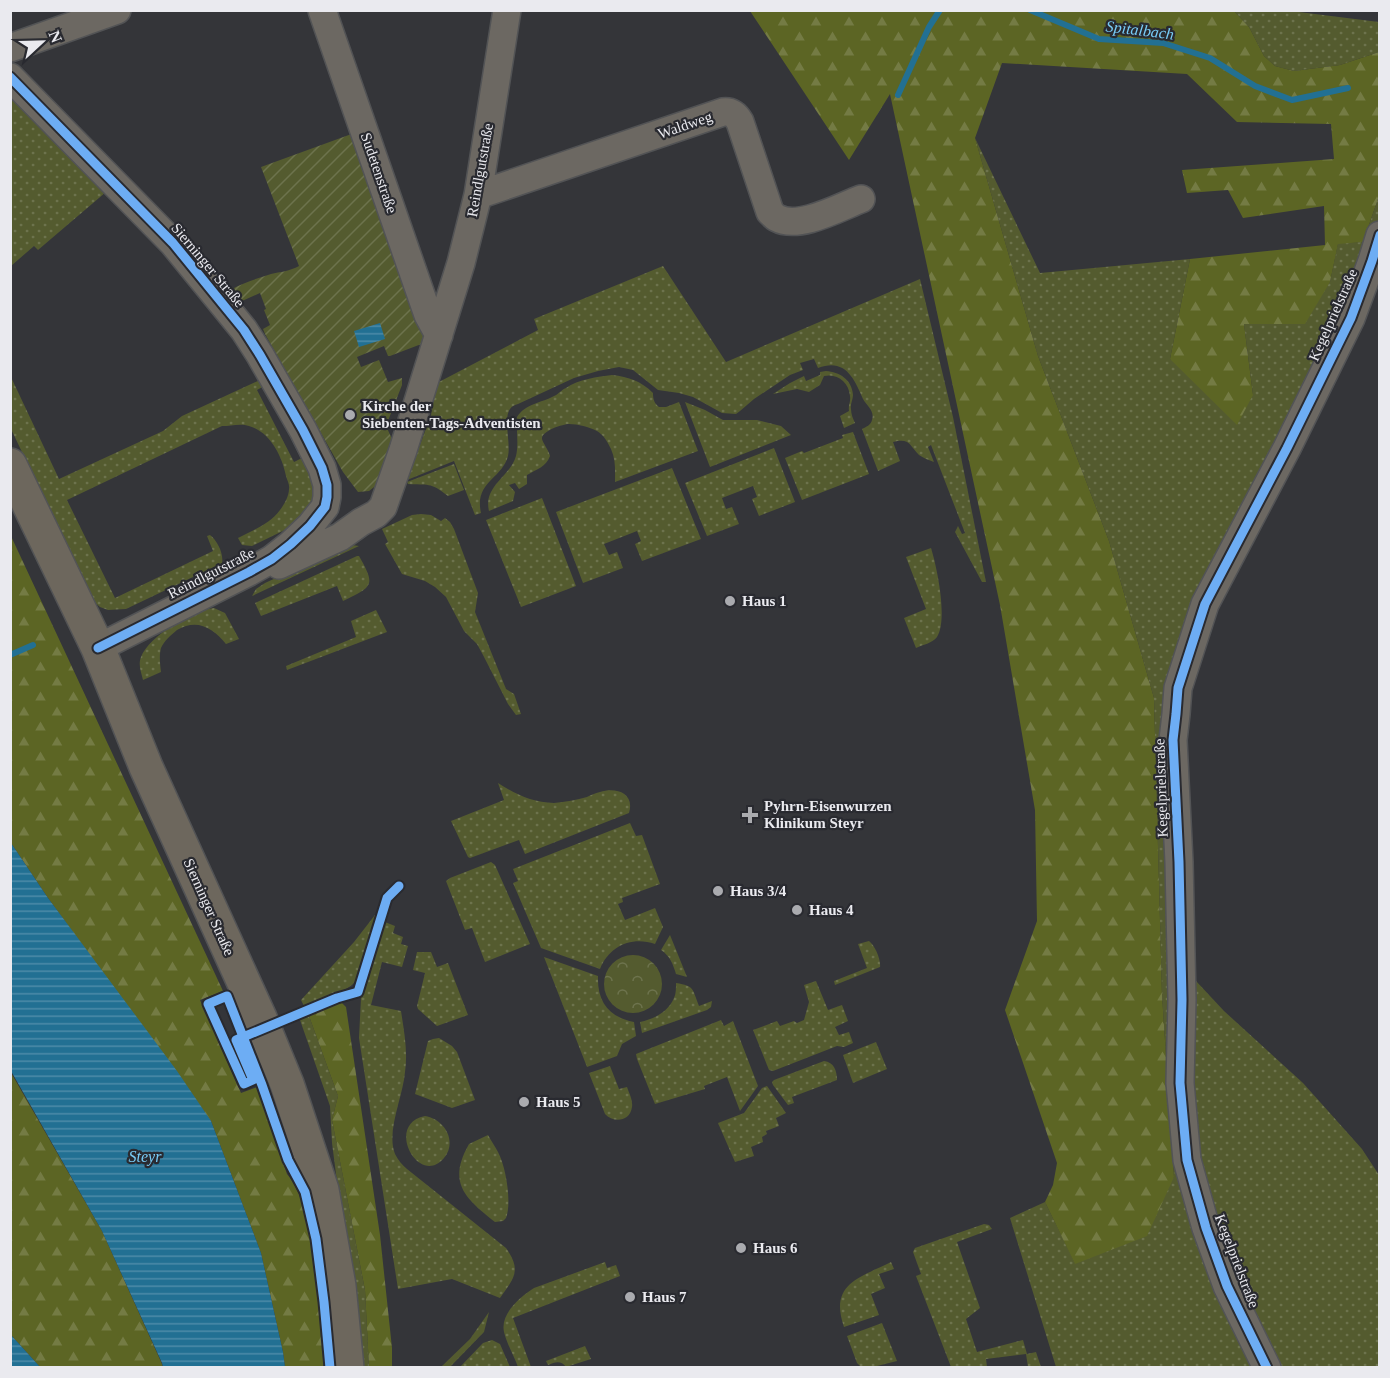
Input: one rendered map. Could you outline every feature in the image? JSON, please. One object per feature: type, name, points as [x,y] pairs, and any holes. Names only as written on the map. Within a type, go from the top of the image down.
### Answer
[{"type":"main road","name":"Sierninger Straße","points":[[10,465],[98,648],[146,767],[274,1050],[322,1190],[339,1286],[347,1368]]},
{"type":"street","points":[[10,48],[117,10]]},
{"type":"street","name":"Sudetenstraße","points":[[322,10],[428,315],[439,335]]},
{"type":"street","name":"Reindlgutstraße","points":[[243,575],[282,564],[340,537],[383,507],[439,335],[478,195],[507,10]]},
{"type":"street","name":"Sierninger Straße","points":[[10,77],[173,243],[244,330],[266,364],[322,468],[327,485],[325,507]]},
{"type":"street","name":"Waldweg","points":[[478,195],[723,112],[729,112],[734,113],[740,122],[770,212],[779,219],[800,221],[813,219],[861,199]]},
{"type":"street","name":"Kegelprielstraße","points":[[1267,1368],[1227,1286],[1206,1228],[1187,1160],[1180,1083],[1182,989],[1173,740],[1178,688],[1205,604],[1287,448],[1351,318],[1380,235]]},
{"type":"street","points":[[325,507],[361,522]]},
{"type":"street","name":"Reindlgutstraße","points":[[98,648],[272,559],[310,526],[325,507]]},
{"type":"green space","points":[[750,11],[1234,11],[1249,27],[1264,56],[1275,66],[1294,71],[1340,65],[1379,52],[1379,196],[1363,242],[1338,244],[1330,282],[1305,324],[1244,324],[1253,395],[1237,425],[1170,359],[1190,259],[1325,245],[1324,206],[1243,218],[1228,190],[1187,193],[1182,170],[1334,159],[1331,124],[1237,122],[1187,74],[1002,63],[975,138],[1038,356],[1109,541],[1154,698],[1162,995],[1174,1177],[1147,1236],[1075,1264],[1045,1202],[1053,1185],[1057,1163],[1005,1010],[1037,921],[1035,810],[1000,605],[890,94],[849,160]]},
{"type":"green space","points":[[1234,11],[1291,11],[1379,22],[1379,52],[1340,65],[1294,71],[1275,66],[1264,56],[1249,27]]},
{"type":"green space","points":[[10,88],[106,192],[38,250],[34,246],[11,266]]},
{"type":"green space","points":[[357,132],[426,331],[424,343],[390,356],[384,346],[357,357],[361,367],[379,360],[388,382],[402,378],[402,385],[386,426],[393,441],[378,484],[369,491],[358,492],[343,472],[265,334],[263,329],[270,325],[260,293],[242,301],[234,288],[299,266],[261,167]]},
{"type":"green space","points":[[975,138],[1040,273],[1190,259],[1170,359],[1253,395],[1244,324],[1330,282],[1338,243],[1363,242],[1379,196],[1380,262],[1217,605],[1187,688],[1179,733],[1189,957],[1196,981],[1224,1011],[1303,1083],[1362,1149],[1379,1175],[1379,1367],[1056,1367],[1010,1218],[1045,1202],[1075,1263],[1174,1177],[1162,995],[1154,698],[1109,541],[1038,356]]},
{"type":"green space","points":[[663,266],[726,362],[920,279],[953,417],[986,582],[982,582],[955,532],[958,526],[962,534],[965,533],[931,445],[928,447],[934,462],[919,455],[906,442],[893,442],[900,461],[878,471],[862,429],[871,423],[873,417],[852,377],[842,368],[835,366],[818,368],[814,359],[800,363],[803,370],[790,375],[736,414],[722,413],[693,397],[658,390],[633,370],[619,367],[574,378],[515,405],[510,409],[507,419],[508,456],[505,464],[481,494],[481,513],[475,515],[454,461],[407,480],[431,415],[437,383],[538,330],[534,319]]},
{"type":"green space","points":[[826,371],[844,377],[852,389],[851,411],[855,423],[844,428],[840,416],[849,411],[850,396],[845,383],[838,377],[824,376],[820,385],[809,392],[797,389],[773,394],[804,376],[806,381]]},
{"type":"green space","points":[[10,375],[59,479],[163,431],[182,416],[260,380],[264,386],[257,390],[294,462],[304,457],[316,481],[314,502],[293,526],[252,546],[242,545],[238,538],[261,526],[282,508],[289,487],[274,446],[263,434],[246,425],[222,426],[67,500],[115,598],[213,551],[207,536],[213,537],[221,552],[222,563],[126,609],[108,610],[100,607],[93,601],[11,429]]},
{"type":"green space","points":[[612,375],[629,378],[644,385],[653,393],[654,401],[659,407],[679,402],[698,451],[615,482],[613,453],[602,435],[583,426],[562,425],[543,436],[542,439],[550,456],[546,463],[527,475],[527,484],[519,489],[515,483],[509,485],[515,492],[513,501],[489,511],[488,502],[493,488],[516,456],[517,417],[520,413],[576,382]]},
{"type":"green space","points":[[685,402],[723,420],[757,420],[781,426],[791,435],[710,467]]},
{"type":"green space","points":[[853,432],[869,474],[802,500],[785,458],[802,451],[804,453]]},
{"type":"green space","points":[[774,448],[795,502],[759,516],[752,499],[757,497],[753,486],[722,498],[726,509],[732,507],[739,524],[707,536],[685,483]]},
{"type":"green space","points":[[454,464],[464,490],[448,496],[433,486],[408,484],[407,482]]},
{"type":"green space","points":[[672,468],[701,539],[642,561],[635,544],[641,541],[637,531],[604,544],[609,555],[617,552],[623,568],[583,583],[556,512]]},
{"type":"green space","points":[[542,498],[576,586],[521,607],[486,520]]},
{"type":"green space","points":[[412,515],[431,515],[441,521],[445,518],[454,529],[478,593],[475,612],[506,689],[514,694],[521,714],[516,715],[508,704],[477,644],[464,631],[446,597],[425,581],[402,574],[385,544],[388,542],[382,529]]},
{"type":"green space","points":[[10,534],[223,991],[200,1000],[241,1093],[257,1087],[287,1174],[297,1190],[305,1212],[316,1266],[324,1367],[285,1367],[261,1253],[211,1121],[48,898],[11,843]]},
{"type":"green space","points":[[352,545],[359,546],[252,596],[256,589],[265,583]]},
{"type":"green space","points":[[931,548],[940,593],[942,619],[937,637],[916,648],[904,618],[926,609],[906,557]]},
{"type":"green space","points":[[357,556],[369,579],[369,584],[361,592],[343,601],[337,586],[261,616],[255,603]]},
{"type":"green space","points":[[214,608],[225,613],[239,639],[226,644],[216,633],[204,626],[184,626],[162,645],[161,672],[143,680],[140,660],[153,641],[184,619]]},
{"type":"green space","points":[[376,610],[387,632],[287,670],[286,666],[356,637],[351,621]]},
{"type":"green space","points":[[498,783],[524,797],[546,803],[575,800],[612,790],[618,791],[627,796],[630,806],[629,813],[525,854],[519,840],[470,858],[451,821],[504,800]]},
{"type":"green space","points":[[630,823],[636,836],[642,835],[660,884],[622,898],[623,902],[618,904],[625,920],[655,908],[663,927],[655,944],[638,941],[622,945],[609,954],[600,969],[541,948],[513,883],[518,881],[513,869]]},
{"type":"green space","points":[[491,862],[495,865],[530,944],[485,962],[472,928],[465,930],[446,881]]},
{"type":"green space","points":[[375,915],[377,917],[371,943],[356,980],[341,991],[304,1006],[301,1000],[354,942]]},
{"type":"green space","points":[[385,922],[395,926],[393,933],[403,937],[401,944],[408,946],[402,967],[382,962],[371,1005],[401,1011],[406,1064],[392,1135],[395,1154],[405,1167],[506,1248],[515,1269],[509,1285],[500,1298],[452,1279],[398,1289],[359,1038],[361,998]]},
{"type":"green space","points":[[670,935],[687,977],[676,974],[671,960],[661,950]]},
{"type":"green space","points":[[869,941],[880,960],[880,967],[835,985],[834,981],[867,968],[858,944]]},
{"type":"green space","points":[[417,952],[431,952],[437,967],[448,963],[468,1015],[437,1026],[418,1009],[425,973],[413,970]]},
{"type":"green space","points":[[633,955],[644,957],[654,963],[660,973],[662,984],[660,995],[654,1005],[644,1011],[633,1013],[622,1011],[612,1005],[606,995],[604,984],[606,973],[612,963],[622,957]]},
{"type":"green space","points":[[544,957],[598,976],[602,1001],[606,1007],[625,1020],[634,1022],[636,1036],[622,1044],[617,1056],[587,1067]]},
{"type":"green space","points":[[816,981],[828,1010],[842,1005],[848,1021],[835,1027],[839,1035],[849,1032],[853,1043],[844,1047],[837,1046],[773,1071],[769,1070],[753,1030],[777,1021],[780,1026],[804,1020],[809,1002],[804,985]]},
{"type":"green space","points":[[676,983],[687,985],[692,989],[699,1006],[712,1001],[711,1007],[642,1033],[640,1022],[655,1017],[668,1007],[675,996]]},
{"type":"green space","points":[[341,1002],[346,1007],[380,1235],[392,1367],[369,1367],[365,1290],[332,1120],[338,1096],[309,1016]]},
{"type":"green space","points":[[309,1016],[338,1096],[332,1120],[365,1290],[369,1367],[361,1367],[332,1143],[330,1106],[300,1020]]},
{"type":"green space","points":[[721,1020],[724,1026],[733,1021],[758,1086],[740,1111],[727,1077],[704,1086],[705,1089],[655,1104],[636,1054]]},
{"type":"green space","points":[[439,1038],[457,1052],[475,1100],[452,1108],[415,1094],[428,1041]]},
{"type":"green space","points":[[876,1042],[887,1069],[853,1083],[843,1055]]},
{"type":"green space","points":[[824,1061],[830,1063],[834,1068],[837,1080],[792,1097],[794,1103],[788,1105],[772,1082]]},
{"type":"green space","points":[[610,1066],[619,1089],[627,1087],[632,1102],[631,1112],[621,1120],[612,1119],[605,1114],[589,1073]]},
{"type":"green space","points":[[10,1071],[102,1231],[163,1367],[40,1367],[11,1335]]},
{"type":"green space","points":[[767,1086],[786,1113],[776,1118],[779,1126],[766,1131],[767,1134],[762,1137],[763,1142],[751,1147],[754,1156],[735,1162],[718,1123],[744,1113],[762,1088]]},
{"type":"green space","points":[[425,1116],[438,1121],[449,1138],[448,1151],[444,1158],[434,1165],[425,1165],[416,1160],[406,1141],[407,1130],[413,1121]]},
{"type":"green space","points":[[488,1135],[501,1159],[506,1176],[508,1211],[503,1221],[495,1222],[475,1205],[462,1189],[460,1179],[460,1169],[469,1144]]},
{"type":"green space","points":[[984,1224],[989,1225],[992,1229],[957,1242],[980,1308],[966,1319],[977,1352],[1023,1340],[1027,1354],[1036,1352],[1041,1367],[1028,1367],[1026,1354],[986,1359],[987,1367],[951,1367],[916,1276],[921,1274],[913,1252],[915,1248]]},
{"type":"green space","points":[[605,1262],[607,1268],[616,1265],[620,1276],[513,1318],[531,1367],[518,1367],[504,1332],[505,1319],[512,1307],[534,1288]]},
{"type":"green space","points":[[891,1262],[894,1269],[879,1274],[885,1288],[871,1294],[879,1315],[844,1327],[840,1313],[844,1292],[858,1278]]},
{"type":"green space","points":[[489,1312],[484,1332],[450,1367],[441,1367],[470,1339]]},
{"type":"green space","points":[[882,1323],[897,1361],[873,1367],[861,1367],[857,1363],[847,1336]]},
{"type":"green space","points":[[492,1340],[500,1344],[510,1367],[460,1367],[483,1343]]},
{"type":"green space","points":[[585,1346],[591,1359],[566,1367],[558,1362],[548,1365],[546,1361]]},
{"type":"water","points":[[380,323],[385,339],[359,347],[354,331]]},
{"type":"water","name":"Steyr","points":[[11,843],[48,898],[177,1071],[211,1121],[261,1253],[285,1367],[163,1367],[102,1231],[11,1071]]},
{"type":"water","points":[[11,1335],[40,1367],[11,1367]]},
{"type":"waterway","name":"Spitalbach","points":[[898,95],[929,27],[940,10]]},
{"type":"waterway","name":"Spitalbach","points":[[1030,10],[1099,39],[1163,43],[1210,58],[1255,86],[1292,100],[1348,88]]},
{"type":"waterway","name":"Spitalbach","points":[[10,655],[33,645]]},
{"type":"cycle path","points":[[10,77],[173,243],[244,330],[303,430],[322,468],[327,485],[325,507],[310,526],[272,559],[98,648]]},
{"type":"cycle path","points":[[1267,1368],[1227,1286],[1206,1228],[1187,1160],[1180,1083],[1182,1000],[1173,740],[1178,688],[1205,604],[1287,448],[1351,318],[1380,235]]},
{"type":"cycle path","points":[[330,1368],[316,1239],[305,1192],[288,1160],[262,1085],[227,996],[208,1004],[244,1084],[253,1080],[236,1040],[337,998],[358,992],[387,898],[399,886]]},
{"type":"place","name":"Kirche der Siebenten-Tags-Adventisten","points":[[350,415]]},
{"type":"place","name":"Haus 1","points":[[730,601]]},
{"type":"place","name":"Pyhrn-Eisenwurzen Klinikum Steyr","points":[[750,815]]},
{"type":"place","name":"Haus 3/4","points":[[718,891]]},
{"type":"place","name":"Haus 4","points":[[797,910]]},
{"type":"place","name":"Haus 5","points":[[524,1102]]},
{"type":"place","name":"Haus 6","points":[[741,1248]]},
{"type":"place","name":"Haus 7","points":[[630,1297]]}]
